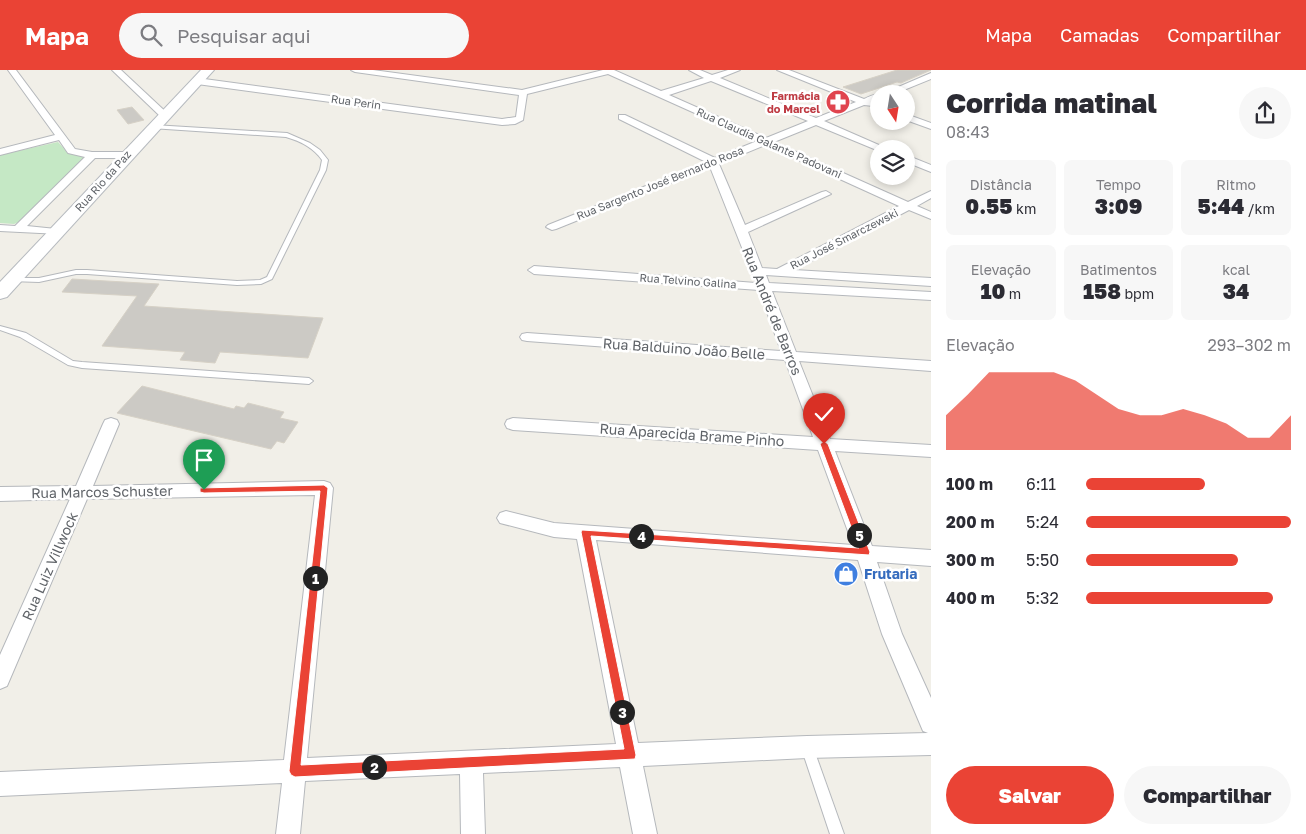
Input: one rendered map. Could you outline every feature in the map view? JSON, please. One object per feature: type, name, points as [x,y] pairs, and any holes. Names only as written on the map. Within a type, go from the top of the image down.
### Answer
[{"type":"main road","name":"Rua Rio da Paz","points":[[0,293],[203,75]]},
{"type":"street","points":[[12,70],[72,151],[92,155],[126,156]]},
{"type":"street","points":[[116,70],[164,115]]},
{"type":"street","points":[[355,70],[522,93],[608,70]]},
{"type":"street","name":"Rua Claudia Galante Padovani","points":[[608,70],[931,216]]},
{"type":"street","points":[[662,94],[736,70]]},
{"type":"street","points":[[781,70],[870,104]]},
{"type":"street","points":[[696,72],[870,144]]},
{"type":"street","name":"Rua Perin","points":[[203,75],[502,122],[514,121],[520,118],[524,96],[522,93]]},
{"type":"street","points":[[908,85],[931,76]]},
{"type":"street","points":[[647,88],[664,83]]},
{"type":"street","name":"Rua Sargento José Bernardo Rosa","points":[[552,227],[712,161],[870,100]]},
{"type":"street","points":[[622,117],[712,161]]},
{"type":"street","points":[[915,120],[931,126]]},
{"type":"street","points":[[0,152],[60,137]]},
{"type":"street","points":[[18,229],[92,155]]},
{"type":"street","name":"Rua André de Barros","points":[[712,161],[764,287],[824,444],[865,552],[892,634],[931,723]]},
{"type":"street","points":[[915,162],[931,168]]},
{"type":"street","points":[[740,231],[826,194]]},
{"type":"street","points":[[908,206],[931,194]]},
{"type":"street","name":"Rua José Smarczewski","points":[[779,272],[908,206]]},
{"type":"street","points":[[0,228],[56,232]]},
{"type":"street","name":"Rua Telvino Galina","points":[[534,270],[764,287],[931,296]]},
{"type":"street","points":[[756,271],[931,282]]},
{"type":"street","name":"Rua Balduino João Belle","points":[[527,337],[931,366]]},
{"type":"street","name":"Rua Luiz Villwock","points":[[0,679],[111,424]]},
{"type":"street","name":"Rua Aparecida Brame Pinho","points":[[513,424],[931,451]]},
{"type":"street","name":"Rua Marcos Schuster","points":[[0,494],[324,488],[295,771]]},
{"type":"street","points":[[506,518],[554,530],[931,558]]},
{"type":"street","points":[[585,532],[631,755],[645,834]]},
{"type":"street","points":[[0,784],[807,747],[931,744]]},
{"type":"street","points":[[471,762],[473,834]]},
{"type":"street","points":[[288,834],[295,771]]},
{"type":"lane","points":[[12,280],[39,280],[76,272],[237,283],[261,282],[270,278],[323,170],[325,160],[321,153],[297,138],[288,135],[153,127]]},
{"type":"lane","points":[[0,328],[22,335],[77,364],[309,381]]},
{"type":"lane","points":[[807,747],[837,834]]},
{"type":"green space","points":[[58,142],[68,153],[85,157],[21,221],[14,224],[0,223],[0,155]]},
{"type":"building","points":[[897,70],[931,70],[901,83],[870,85],[870,91],[861,94],[843,87]]},
{"type":"building","points":[[132,107],[144,120],[128,124],[117,110]]},
{"type":"building","points":[[72,279],[159,284],[144,306],[323,318],[308,358],[220,352],[215,363],[180,360],[185,352],[102,346],[137,296],[62,292]]},
{"type":"building","points":[[142,386],[234,409],[236,406],[244,408],[248,403],[284,412],[280,418],[298,422],[284,443],[277,441],[271,449],[117,413]]},
{"type":"place","name":"Farmácia do Marcel","points":[[838,102]]},
{"type":"place","name":"Frutaria","points":[[846,574]]},
{"type":"route","points":[[204,490],[324,488],[295,771],[631,755],[585,532],[865,552],[824,444]]}]
